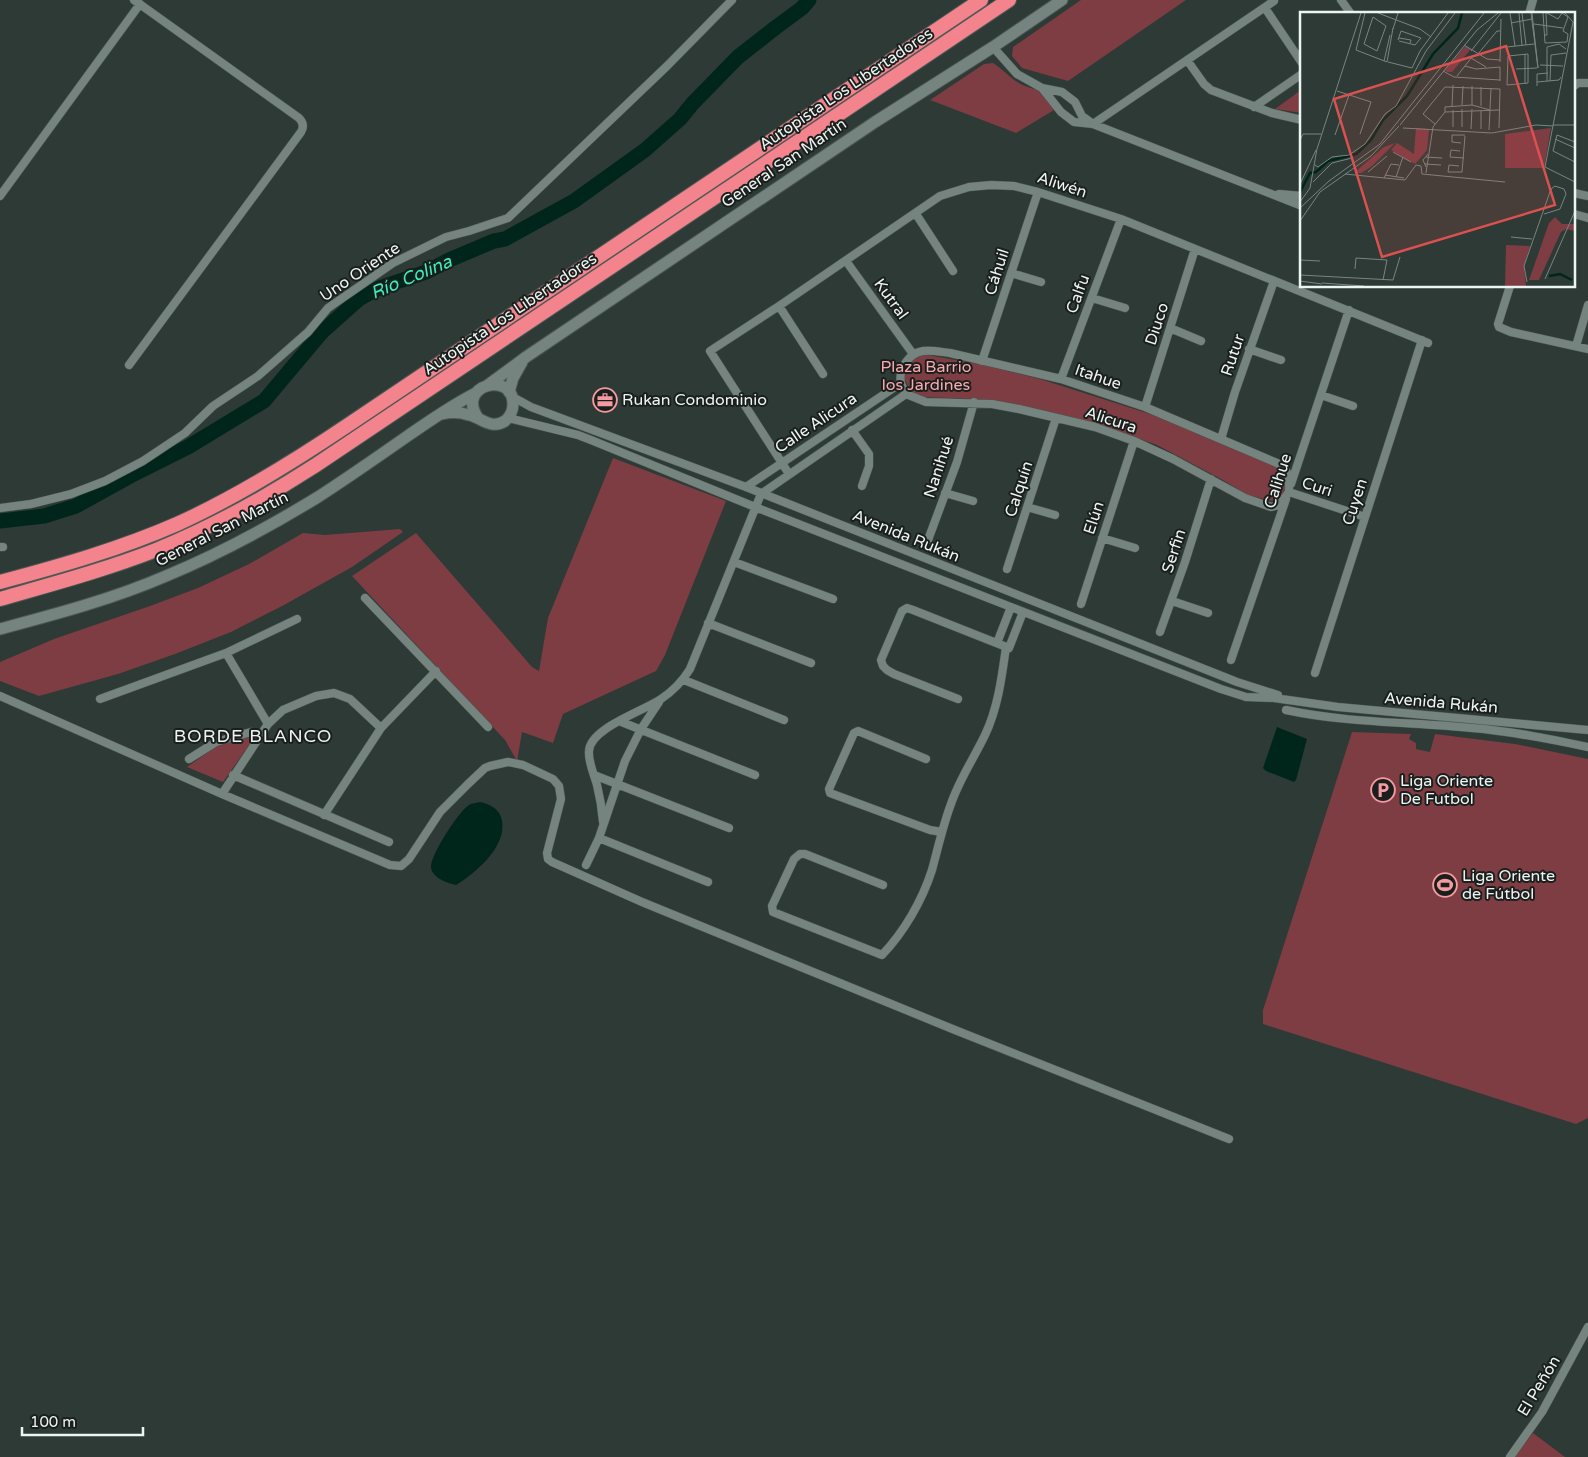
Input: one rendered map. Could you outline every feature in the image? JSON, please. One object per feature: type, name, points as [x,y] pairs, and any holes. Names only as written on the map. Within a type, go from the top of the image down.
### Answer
[{"type":"highway","name":"Autopista Los Libertadores","points":[[0,582],[97,554],[151,534],[198,514],[265,479],[981,0]]},
{"type":"highway","name":"Autopista Los Libertadores","points":[[0,599],[93,572],[162,547],[223,520],[293,480],[1009,0]]},
{"type":"street","name":"Uno Oriente","points":[[0,508],[31,504],[70,494],[105,481],[143,461],[185,433],[213,406],[258,376],[308,332],[328,308],[393,262],[446,237],[508,218],[667,66],[732,0]]},
{"type":"street","name":"General San Martín","points":[[488,385],[526,357],[875,122],[993,47],[1062,0]]},
{"type":"street","points":[[1341,0],[1350,12]]},
{"type":"street","points":[[1042,88],[1062,112],[1074,122],[1093,124],[1274,1]]},
{"type":"street","points":[[0,196],[137,2],[299,118],[303,127],[301,132],[129,365]]},
{"type":"street","points":[[1265,8],[1300,60]]},
{"type":"street","points":[[993,47],[1017,74],[1042,88],[1062,92],[1075,102],[1082,116],[1093,124],[1300,205]]},
{"type":"street","points":[[1187,60],[1208,88],[1280,116],[1300,120]]},
{"type":"street","points":[[1254,107],[1300,75]]},
{"type":"street","points":[[1062,112],[1075,102]]},
{"type":"street","name":"Aliwén","points":[[781,463],[710,351],[916,214],[940,196],[969,187],[1002,185],[1026,188],[1121,219],[1350,310],[1425,342]]},
{"type":"street","name":"Cáhuil","points":[[982,361],[1038,192]]},
{"type":"street","points":[[1270,193],[1300,196]]},
{"type":"street","points":[[916,214],[953,271]]},
{"type":"street","name":"Calfu","points":[[1061,379],[1121,219]]},
{"type":"street","name":"Diuco","points":[[1145,408],[1196,249]]},
{"type":"street","name":"Kutral","points":[[846,261],[913,354]]},
{"type":"street","points":[[1011,272],[1041,282]]},
{"type":"street","name":"Rutur","points":[[1220,439],[1249,349],[1274,281]]},
{"type":"street","points":[[1509,288],[1498,324],[1499,327],[1511,332],[1588,349]]},
{"type":"street","points":[[1092,298],[1125,308]]},
{"type":"street","points":[[1576,346],[1588,305]]},
{"type":"street","points":[[779,306],[823,374]]},
{"type":"street","name":"Calihue","points":[[1231,660],[1350,310]]},
{"type":"street","points":[[1170,328],[1201,341]]},
{"type":"street","name":"Cuyen","points":[[1315,673],[1364,517],[1425,342]]},
{"type":"street","points":[[1249,349],[1281,360]]},
{"type":"street","name":"Itahue","points":[[913,354],[932,350],[1061,379],[1145,408],[1270,460],[1284,468],[1289,475],[1289,492]]},
{"type":"street","points":[[906,394],[901,384],[902,370],[905,362],[913,354]]},
{"type":"street","name":"General San Martín","points":[[510,394],[517,371],[526,357]]},
{"type":"street","name":"Calle Alicura","points":[[746,487],[901,384]]},
{"type":"street","points":[[488,385],[502,386],[510,394],[513,405],[511,414],[504,422],[488,424],[478,418],[475,413],[473,403],[476,393],[488,385]]},
{"type":"street","name":"General San Martín","points":[[0,629],[116,595],[166,576],[226,549],[319,496],[458,402],[476,393]]},
{"type":"street","name":"Avenida Rukán","points":[[510,394],[531,407],[746,487],[1237,682],[1292,700]]},
{"type":"street","name":"Calle Alicura","points":[[762,494],[788,474],[906,394]]},
{"type":"street","name":"Alicura","points":[[906,394],[926,402],[974,402],[1019,408],[1095,427],[1134,441],[1173,459],[1245,498],[1271,507],[1279,505],[1289,492]]},
{"type":"street","points":[[1321,395],[1353,406]]},
{"type":"street","name":"Nanihué","points":[[928,540],[957,462],[974,402]]},
{"type":"street","name":"General San Martín","points":[[438,416],[455,412],[478,418]]},
{"type":"street","name":"Avenida Rukán","points":[[508,418],[578,435],[755,507],[1221,689],[1246,697],[1274,698],[1338,707],[1588,730]]},
{"type":"street","name":"Calquín","points":[[1007,569],[1056,418]]},
{"type":"street","points":[[852,430],[869,454],[869,466],[862,486]]},
{"type":"street","name":"Elún","points":[[1081,604],[1134,441]]},
{"type":"street","points":[[638,458],[642,448]]},
{"type":"street","points":[[781,463],[788,474]]},
{"type":"street","name":"Serfin","points":[[1160,632],[1172,601],[1211,479]]},
{"type":"street","name":"Curi","points":[[1289,492],[1364,517]]},
{"type":"street","points":[[945,493],[973,501]]},
{"type":"street","points":[[603,822],[599,791],[588,753],[591,743],[619,721],[660,700],[684,680],[762,494]]},
{"type":"street","points":[[1028,507],[1055,515]]},
{"type":"street","points":[[1102,538],[1134,548]]},
{"type":"street","points":[[916,570],[921,556]]},
{"type":"street","points":[[734,562],[833,599]]},
{"type":"street","points":[[365,598],[436,670],[488,727]]},
{"type":"street","points":[[1172,601],[1208,613]]},
{"type":"street","points":[[997,643],[1012,607]]},
{"type":"street","points":[[958,699],[894,674],[883,666],[881,660],[902,611],[908,608],[1008,647]]},
{"type":"street","points":[[883,885],[805,854],[800,854],[794,859],[772,906],[773,912],[882,955],[893,944],[921,896],[931,872],[957,788],[985,734],[995,707],[1008,647],[1023,612]]},
{"type":"street","points":[[100,699],[226,653],[297,618]]},
{"type":"street","points":[[1075,632],[1080,619]]},
{"type":"street","points":[[708,623],[811,662]]},
{"type":"street","points":[[226,653],[268,724]]},
{"type":"street","points":[[324,815],[381,728],[436,670]]},
{"type":"street","points":[[684,680],[784,720]]},
{"type":"street","points":[[222,794],[268,724],[284,710],[316,696],[334,693],[350,699],[381,728]]},
{"type":"street","points":[[0,696],[222,794],[390,865],[401,866],[409,859],[440,812],[485,768],[501,763],[523,765],[553,779],[560,790],[561,799],[547,853],[548,859],[552,862],[642,902],[964,1034],[1229,1139]]},
{"type":"street","points":[[586,865],[599,838],[625,761],[641,729],[660,700]]},
{"type":"street","points":[[1286,710],[1336,718],[1483,729],[1588,747]]},
{"type":"street","points":[[619,721],[756,775]]},
{"type":"street","points":[[926,759],[858,731],[854,734],[829,790],[830,793],[930,830],[942,832]]},
{"type":"street","points":[[189,759],[216,742],[251,732],[259,735]]},
{"type":"street","points":[[594,775],[729,828]]},
{"type":"street","points":[[233,776],[390,842]]},
{"type":"street","points":[[599,838],[708,882]]},
{"type":"street","name":"El Peñón","points":[[1510,1457],[1542,1412],[1588,1327]]},
{"type":"green space","points":[[1081,0],[1186,0],[1068,81],[1022,68],[1012,56],[1013,47]]},
{"type":"green space","points":[[993,63],[1017,82],[1039,90],[1054,110],[1016,133],[930,100],[984,64]]},
{"type":"green space","points":[[1300,91],[1300,113],[1275,109]]},
{"type":"green space","name":"Plaza Barrio los Jardines","points":[[922,354],[984,365],[1040,379],[1197,429],[1277,463],[1288,480],[1283,495],[1272,501],[1248,495],[1157,445],[1092,422],[993,400],[924,397],[916,394],[910,390],[905,380],[905,370],[912,358]]},
{"type":"green space","points":[[613,458],[726,501],[665,655],[656,671],[563,714],[553,743],[522,732],[517,761],[505,740],[352,576],[416,533],[532,667],[539,671],[548,618]]},
{"type":"green space","points":[[400,529],[403,532],[352,567],[284,605],[231,632],[175,654],[118,674],[39,696],[0,681],[0,662],[54,639],[198,588],[249,564],[303,533],[325,535]]},
{"type":"green space","name":"Liga Oriente de Fútbol","points":[[1352,732],[1411,734],[1409,739],[1416,743],[1416,749],[1430,752],[1435,734],[1515,744],[1588,759],[1588,1118],[1576,1124],[1263,1024],[1263,1010]]},
{"type":"green space","points":[[250,736],[254,738],[223,782],[187,767],[217,746]]},
{"type":"green space","points":[[1533,1433],[1565,1457],[1514,1457]]},
{"type":"shaded area","points":[[1277,727],[1307,739],[1294,782],[1263,768]]},
{"type":"shaded area","points":[[480,802],[493,807],[500,814],[501,837],[496,847],[473,873],[456,885],[437,877],[431,868],[435,854],[464,809],[470,804]]},
{"type":"waterway","name":"Río Colina","points":[[0,521],[44,516],[76,506],[188,447],[264,401],[322,332],[359,299],[379,288],[426,272],[494,241],[505,239],[574,201],[645,150],[680,119],[738,57],[802,8],[809,0]]},
{"type":"place","name":"Rukan Condominio","points":[[605,400]]},
{"type":"place","name":"Liga Oriente De Futbol","points":[[1383,790]]},
{"type":"place","name":"Liga Oriente de Fútbol","points":[[1445,885]]},
{"type":"district","name":"BORDE BLANCO","points":[[253,736]]}]
